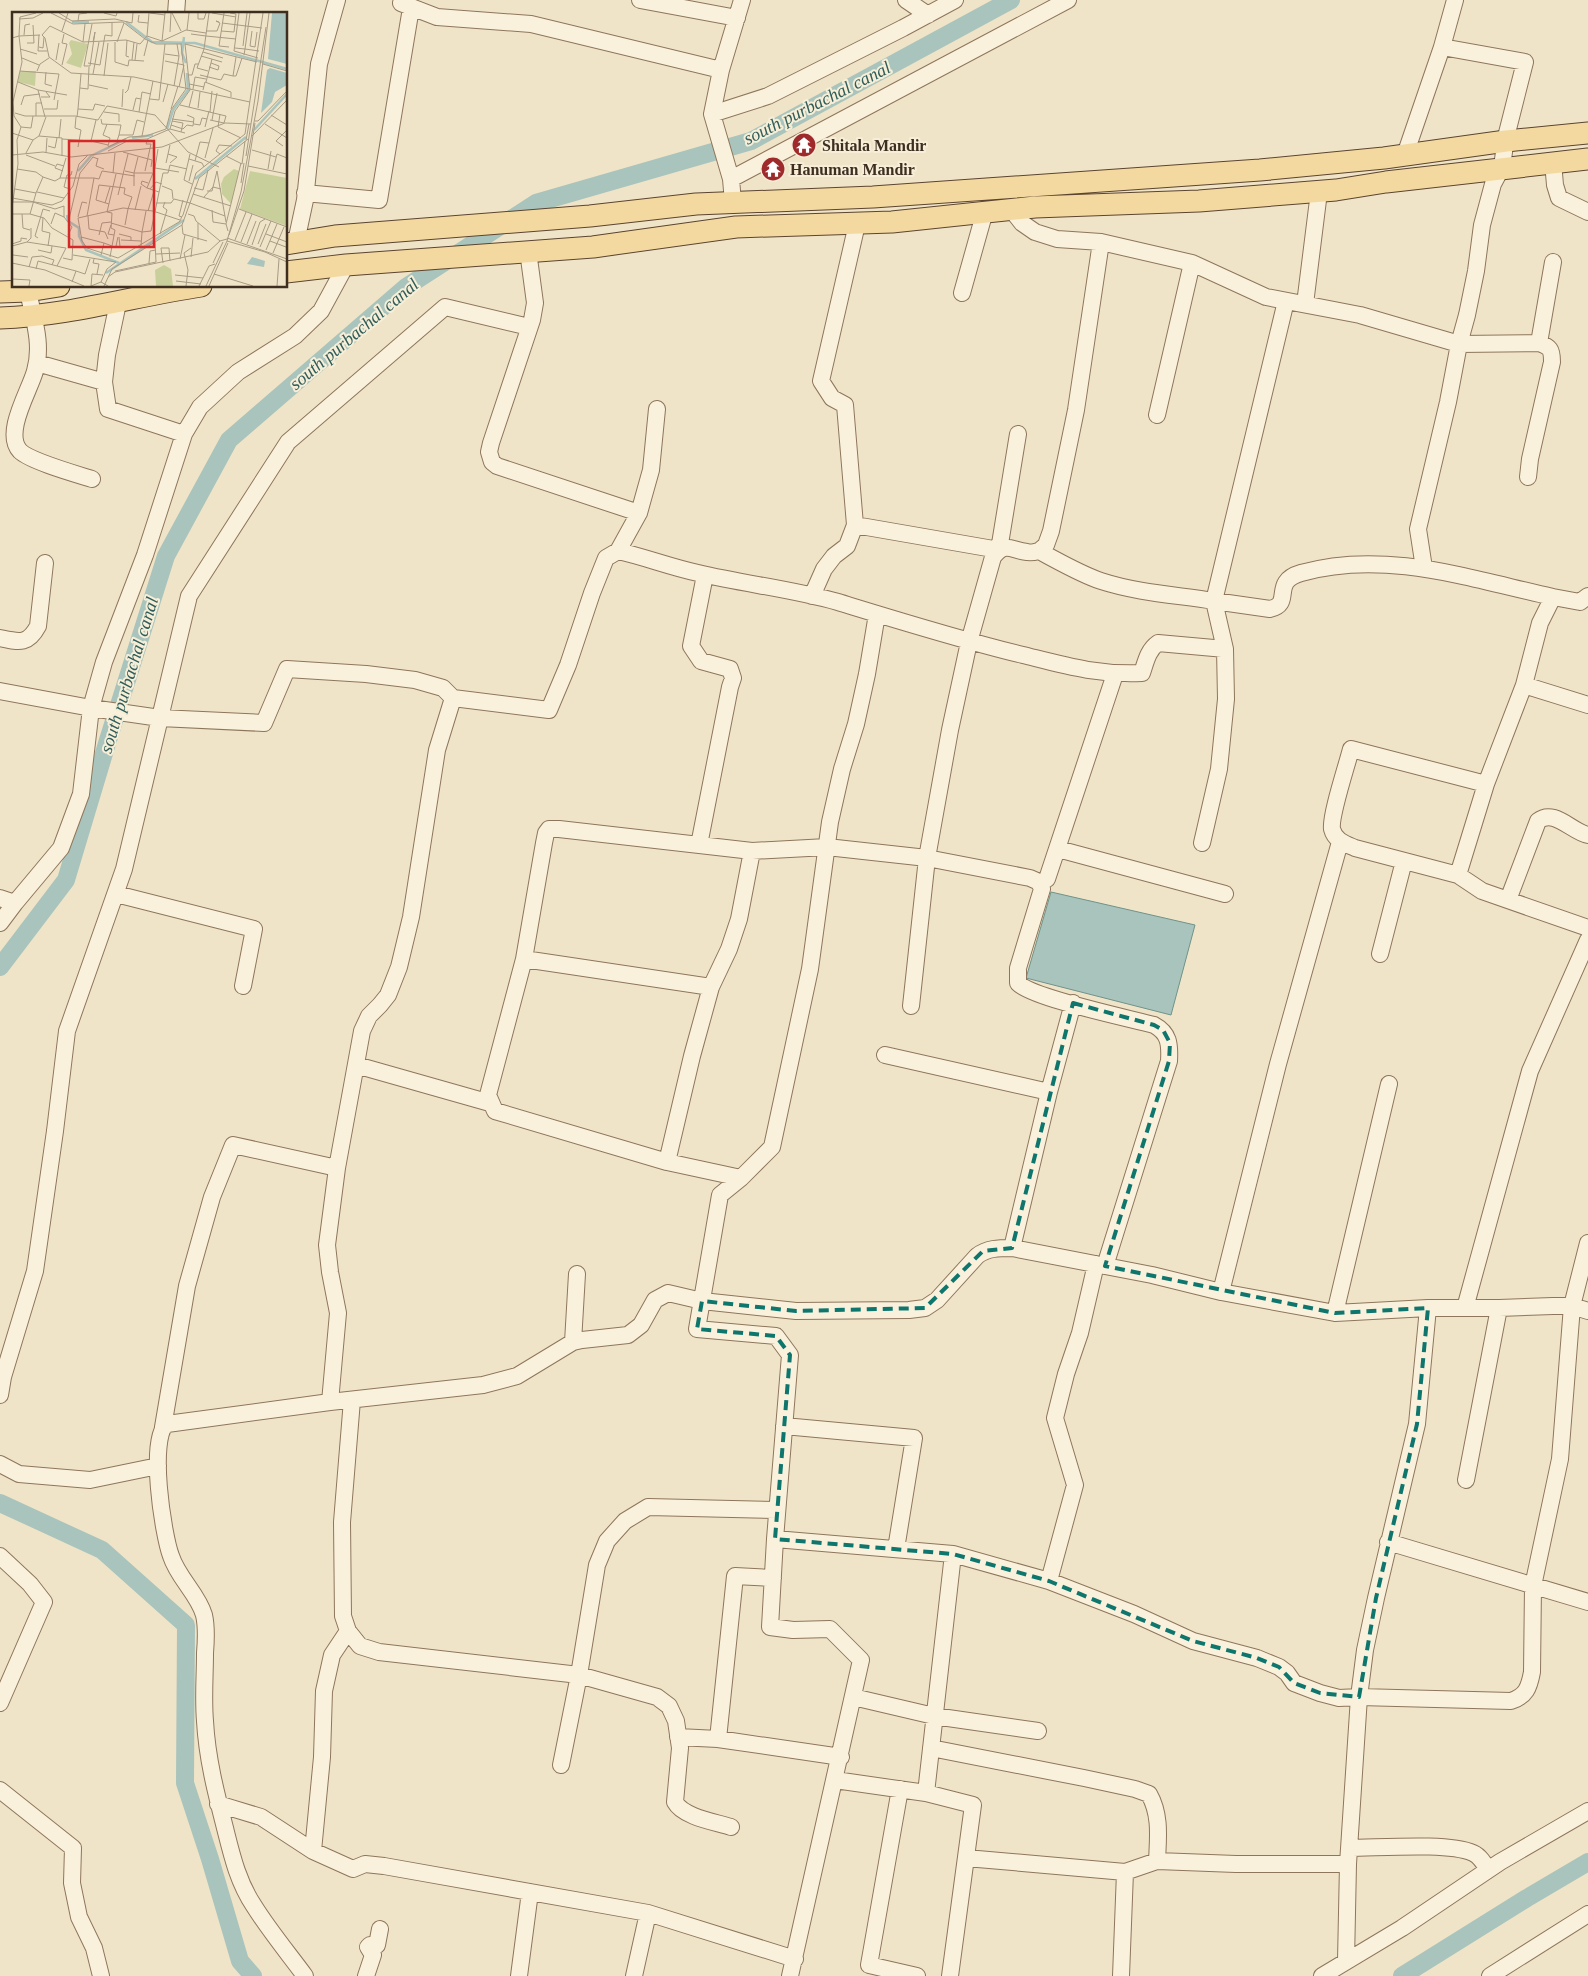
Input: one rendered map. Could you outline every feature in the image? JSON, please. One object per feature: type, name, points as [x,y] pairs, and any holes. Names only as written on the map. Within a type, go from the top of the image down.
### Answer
[{"type":"main road","points":[[291,243],[335,236],[568,218],[696,204],[927,193],[1260,170],[1588,133]]},
{"type":"main road","points":[[288,272],[346,265],[593,247],[736,227],[857,224],[1011,209],[1199,201],[1319,192],[1502,167],[1588,158]]},
{"type":"main road","points":[[0,292],[47,288]]},
{"type":"main road","points":[[0,318],[33,316],[118,303],[191,288]]},
{"type":"street","points":[[291,243],[306,193],[319,64],[337,0]]},
{"type":"street","points":[[640,0],[737,18]]},
{"type":"street","points":[[733,202],[731,179],[713,115],[721,70],[742,0]]},
{"type":"street","points":[[906,0],[928,15]]},
{"type":"street","points":[[713,115],[768,96],[954,0]]},
{"type":"street","points":[[731,179],[1068,0]]},
{"type":"street","points":[[1405,155],[1456,0]]},
{"type":"street","points":[[306,193],[379,200],[402,3],[438,17],[531,24],[721,70]]},
{"type":"street","points":[[1424,568],[1418,530],[1476,271],[1482,225],[1493,184],[1502,167],[1506,141],[1526,62],[1442,47]]},
{"type":"street","points":[[1553,162],[1555,185],[1559,198],[1588,212]]},
{"type":"street","points":[[1305,304],[1319,192]]},
{"type":"street","points":[[926,217],[927,193]]},
{"type":"street","points":[[1011,209],[1022,223],[1035,232],[1058,239],[1101,242],[1192,263],[1266,297],[1360,315],[1459,344],[1539,343],[1549,346],[1552,351],[1552,362],[1530,459],[1528,477]]},
{"type":"street","points":[[962,293],[985,211]]},
{"type":"street","points":[[812,596],[824,569],[834,556],[847,546],[855,525],[845,405],[832,398],[821,381],[857,224]]},
{"type":"street","points":[[1039,551],[1046,545],[1051,531],[1076,410],[1101,242]]},
{"type":"street","points":[[528,251],[535,303],[491,443],[492,462],[497,466],[639,514]]},
{"type":"street","points":[[1539,343],[1553,262]]},
{"type":"street","points":[[1157,415],[1192,263]]},
{"type":"street","points":[[0,923],[7,900],[61,848],[81,794],[104,662],[145,555],[184,434],[200,407],[232,378],[295,336],[321,312],[346,265]]},
{"type":"street","points":[[28,291],[38,336],[37,363],[15,425],[17,446],[20,451],[33,458],[92,479]]},
{"type":"street","points":[[1202,843],[1219,770],[1226,699],[1227,672],[1225,649],[1214,601],[1286,301]]},
{"type":"street","points":[[118,303],[107,355],[104,382],[108,409],[184,434]]},
{"type":"street","points":[[0,1395],[3,1377],[35,1271],[67,1031],[124,869],[154,717],[189,596],[288,442],[445,307],[529,327]]},
{"type":"street","points":[[37,363],[104,382]]},
{"type":"street","points":[[0,691],[154,717],[264,723],[287,669],[366,674],[416,680],[443,688],[453,698],[549,710],[568,665],[606,558],[618,551],[639,514],[651,470],[657,409]]},
{"type":"street","points":[[999,550],[1018,434]]},
{"type":"street","points":[[855,525],[999,550]]},
{"type":"street","points":[[911,1006],[927,858],[950,730],[969,642],[993,557],[999,550],[1010,546],[1027,552],[1039,551],[1078,572],[1101,581],[1128,588],[1270,608],[1278,607],[1282,602],[1282,589],[1285,582],[1291,576],[1302,572],[1362,562],[1424,568],[1580,602],[1588,596]]},
{"type":"street","points":[[618,551],[639,555],[704,575],[812,596],[969,642],[1061,666],[1115,674],[1142,673],[1152,647],[1158,643],[1225,649]]},
{"type":"street","points":[[0,638],[26,641],[33,636],[38,626],[45,562]]},
{"type":"street","points":[[699,845],[733,678],[730,669],[701,661],[691,646],[704,575]]},
{"type":"street","points":[[1458,875],[1486,784],[1524,685],[1540,623],[1553,597]]},
{"type":"street","points":[[790,1976],[796,1959],[862,1660],[830,1629],[793,1630],[770,1627],[777,1510],[790,1355],[776,1336],[697,1329],[720,1195],[741,1178],[772,1147],[810,969],[827,847],[842,769],[856,724],[877,614]]},
{"type":"street","points":[[1047,879],[1115,674]]},
{"type":"street","points":[[1524,685],[1588,705]]},
{"type":"street","points":[[330,1402],[338,1313],[327,1246],[337,1168],[362,1031],[369,1016],[388,995],[398,967],[411,917],[437,750],[453,698]]},
{"type":"street","points":[[1486,784],[1351,749],[1334,810],[1332,829],[1340,842],[1458,875],[1482,891],[1588,928]]},
{"type":"street","points":[[1508,900],[1538,821],[1543,817],[1552,817],[1582,834],[1588,835]]},
{"type":"street","points":[[741,1178],[667,1162],[495,1111],[490,1103],[488,1095],[524,959],[544,842],[549,829],[752,851],[827,847],[927,858],[1030,878],[1039,882],[1042,889],[1018,968],[1018,983],[1022,987],[1044,996],[1154,1025],[1163,1030],[1170,1043],[1169,1060],[1066,1374],[1055,1418],[1075,1485],[1049,1581]]},
{"type":"street","points":[[1220,1292],[1278,1064],[1340,842]]},
{"type":"street","points":[[1058,849],[1225,894]]},
{"type":"street","points":[[667,1162],[692,1056],[711,987],[729,949],[739,919],[752,851]]},
{"type":"street","points":[[1380,954],[1404,861]]},
{"type":"street","points":[[116,894],[254,929],[243,986]]},
{"type":"street","points":[[1465,1308],[1530,1071],[1588,940]]},
{"type":"street","points":[[524,959],[711,987]]},
{"type":"street","points":[[1012,1248],[1049,1092],[1073,1004]]},
{"type":"street","points":[[885,1055],[1049,1092]]},
{"type":"street","points":[[356,1065],[490,1103]]},
{"type":"street","points":[[1335,1313],[1389,1084]]},
{"type":"street","points":[[305,1976],[254,1906],[237,1873],[211,1773],[205,1721],[205,1622],[198,1602],[176,1569],[170,1556],[164,1533],[158,1466],[158,1443],[163,1427],[187,1286],[212,1197],[233,1145],[337,1168]]},
{"type":"street","points":[[775,1539],[953,1554],[1049,1581],[1134,1614],[1194,1641],[1257,1658],[1279,1667],[1287,1673],[1294,1683],[1339,1698],[1511,1701],[1520,1698],[1525,1694],[1530,1684],[1532,1672],[1533,1586],[1560,1459],[1572,1306],[1575,1287],[1588,1244]]},
{"type":"street","points":[[163,1427],[167,1424],[199,1419],[483,1385],[517,1376],[573,1342],[628,1335],[641,1325],[655,1300],[668,1293],[702,1301],[796,1311],[909,1310],[925,1308],[937,1300],[984,1251],[1012,1248],[1152,1275],[1220,1292],[1335,1313],[1428,1308],[1572,1306],[1588,1311]]},
{"type":"street","points":[[573,1342],[577,1274]]},
{"type":"street","points":[[1346,1961],[1349,1856],[1359,1697],[1365,1650],[1388,1542],[1417,1424],[1428,1308]]},
{"type":"street","points":[[1466,1480],[1499,1308]]},
{"type":"street","points":[[352,1400],[342,1539],[343,1616],[348,1631],[360,1646],[379,1652],[579,1675],[657,1698],[669,1706],[676,1721],[680,1748],[675,1802],[684,1812],[731,1827]]},
{"type":"street","points":[[784,1426],[914,1438],[896,1549]]},
{"type":"street","points":[[0,1464],[19,1474],[90,1480],[158,1466]]},
{"type":"street","points":[[561,1765],[579,1675],[597,1565],[607,1541],[625,1521],[648,1507],[777,1510]]},
{"type":"street","points":[[1388,1542],[1588,1602]]},
{"type":"street","points":[[926,1793],[953,1554]]},
{"type":"street","points":[[0,1556],[30,1584],[44,1602],[0,1703]]},
{"type":"street","points":[[718,1739],[735,1576],[773,1578]]},
{"type":"street","points":[[313,1851],[322,1757],[324,1691],[332,1655],[348,1631]]},
{"type":"street","points":[[853,1698],[934,1716],[1038,1731]]},
{"type":"street","points":[[678,1737],[718,1739],[841,1757]]},
{"type":"street","points":[[931,1748],[1084,1778],[1150,1794],[1156,1806],[1158,1820],[1157,1861]]},
{"type":"street","points":[[835,1780],[926,1793],[973,1805],[950,1976]]},
{"type":"street","points":[[900,1789],[868,1971],[917,1976]]},
{"type":"street","points":[[0,1790],[73,1848],[72,1883],[77,1908],[79,1917],[94,1948],[101,1976]]},
{"type":"street","points":[[218,1804],[261,1817],[313,1851],[353,1869],[365,1864],[384,1866],[648,1913],[796,1959]]},
{"type":"street","points":[[1322,1976],[1402,1928],[1488,1870],[1588,1811]]},
{"type":"street","points":[[966,1858],[1124,1872],[1157,1861],[1236,1864],[1440,1848],[1466,1850],[1475,1854],[1482,1860],[1488,1870]]},
{"type":"street","points":[[1121,1976],[1124,1872]]},
{"type":"street","points":[[519,1976],[530,1892]]},
{"type":"street","points":[[634,1976],[648,1913]]},
{"type":"street","points":[[1490,1976],[1588,1914]]},
{"type":"street","points":[[366,1976],[373,1955],[368,1948],[370,1945],[376,1945],[378,1942],[380,1929]]},
{"type":"highlighted area","points":[[1073,1003],[1154,1025],[1163,1030],[1170,1043],[1169,1061],[1105,1266],[1335,1313],[1428,1308],[1417,1424],[1376,1598],[1359,1697],[1320,1693],[1294,1683],[1279,1667],[1257,1658],[1193,1641],[1049,1581],[953,1554],[775,1539],[790,1355],[776,1336],[697,1329],[702,1301],[796,1311],[925,1308],[983,1251],[1012,1248]]},
{"type":"water","points":[[1051,892],[1195,925],[1171,1015],[1026,978]]},
{"type":"waterway","name":"south purbachal canal","points":[[0,967],[66,880],[166,556],[229,440],[406,287],[536,203],[751,141],[1011,0]]},
{"type":"waterway","points":[[0,1503],[102,1550],[186,1625],[185,1783],[240,1961],[253,1976]]},
{"type":"waterway","points":[[1402,1976],[1588,1862]]},
{"type":"place","name":"Shitala Mandir","points":[[804,145]]},
{"type":"place","name":"Hanuman Mandir","points":[[773,169]]}]
